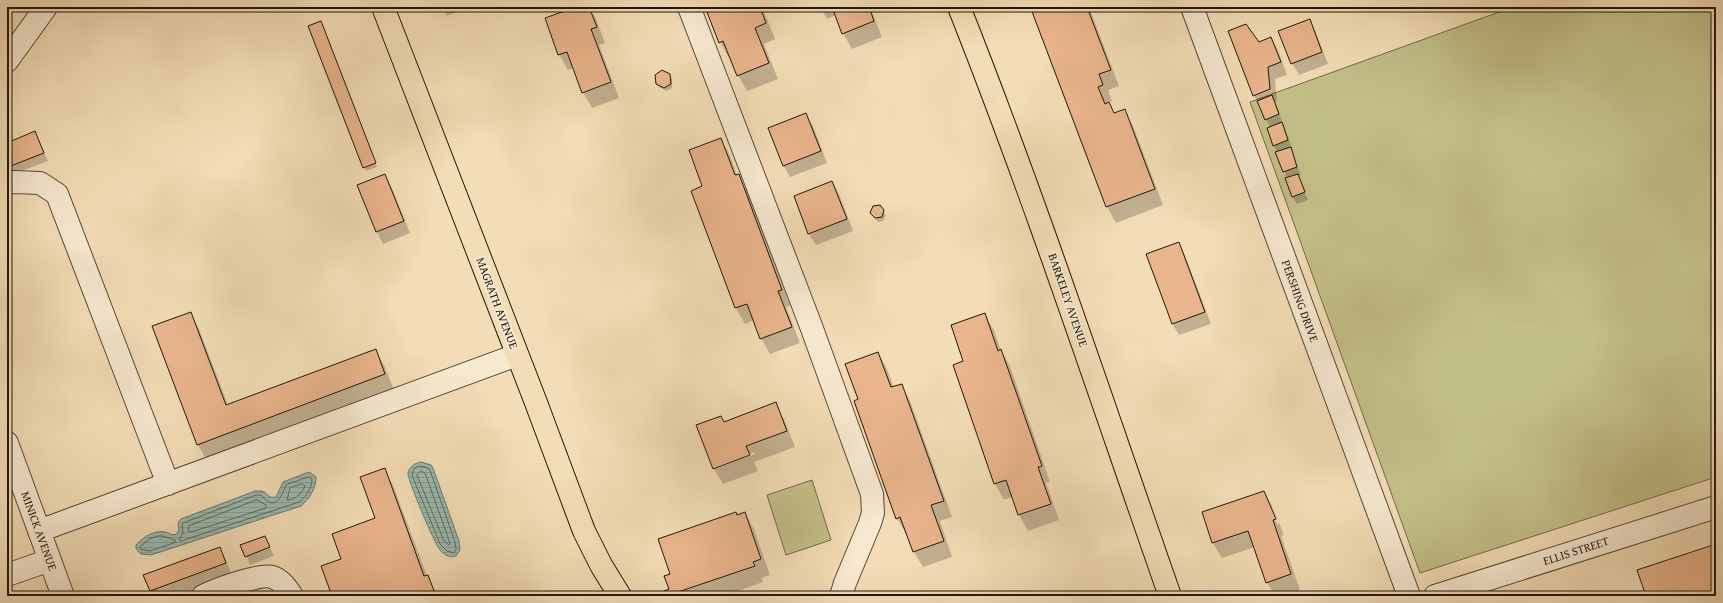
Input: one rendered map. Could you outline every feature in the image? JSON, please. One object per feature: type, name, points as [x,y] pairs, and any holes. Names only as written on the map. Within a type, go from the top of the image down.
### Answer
[{"type":"main road","name":"MAGRATH AVENUE","points":[[383,7],[584,531],[598,559],[620,596]]},
{"type":"main road","name":"BARKELEY AVENUE","points":[[959,7],[1004,120],[1170,596]]},
{"type":"street","points":[[7,61],[46,7]]},
{"type":"street","points":[[689,7],[808,318],[872,494],[873,513],[870,523],[848,575],[841,596]]},
{"type":"street","name":"PERSHING DRIVE","points":[[1192,7],[1408,596]]},
{"type":"street","points":[[7,183],[40,183],[57,194],[168,484]]},
{"type":"street","points":[[39,531],[517,355]]},
{"type":"street","name":"MINICK AVENUE","points":[[7,443],[63,596]]},
{"type":"street","name":"ELLIS STREET","points":[[1436,596],[1716,507]]},
{"type":"street","points":[[7,575],[50,560]]},
{"type":"street","points":[[203,596],[262,576],[273,577],[290,591],[292,596]]},
{"type":"shaded area","points":[[1513,7],[1716,7],[1716,477],[1420,573],[1250,102]]},
{"type":"shaded area","points":[[812,480],[831,540],[786,555],[767,495]]},
{"type":"water","points":[[421,462],[431,465],[433,468],[459,541],[460,550],[456,556],[447,556],[440,550],[427,525],[409,478],[408,473],[410,469],[417,463]]},
{"type":"water","points":[[309,472],[316,477],[315,486],[307,500],[301,506],[151,555],[141,554],[136,549],[136,545],[139,542],[153,533],[165,532],[172,535],[177,534],[179,529],[178,523],[181,519],[255,491],[262,491],[270,497],[276,497],[283,482]]},
{"type":"building","points":[[576,7],[589,7],[597,27],[591,29],[611,82],[582,93],[567,52],[558,55],[545,18]]},
{"type":"building","points":[[705,7],[760,7],[766,23],[755,28],[769,63],[737,76],[723,41],[719,43]]},
{"type":"building","points":[[832,7],[869,7],[874,21],[842,34]]},
{"type":"building","points":[[1036,7],[1087,7],[1111,70],[1099,74],[1103,85],[1098,87],[1105,104],[1109,102],[1114,113],[1125,109],[1155,189],[1106,207],[1031,9]]},
{"type":"building","points":[[1310,19],[1322,52],[1291,64],[1278,31]]},
{"type":"building","points":[[321,21],[376,163],[363,168],[308,26]]},
{"type":"building","points":[[1246,24],[1259,42],[1271,37],[1281,62],[1268,67],[1270,89],[1253,96],[1228,31]]},
{"type":"building","points":[[662,70],[670,74],[671,84],[664,88],[656,84],[655,75]]},
{"type":"building","points":[[1272,95],[1279,114],[1265,120],[1257,101]]},
{"type":"building","points":[[806,113],[821,151],[783,166],[768,128]]},
{"type":"building","points":[[1282,122],[1288,140],[1273,146],[1267,128]]},
{"type":"building","points":[[35,131],[44,153],[8,167],[7,143]]},
{"type":"building","points":[[721,138],[735,175],[739,174],[782,290],[778,291],[792,327],[760,339],[747,304],[735,308],[691,191],[702,186],[689,150]]},
{"type":"building","points":[[1291,147],[1297,167],[1283,172],[1275,152]]},
{"type":"building","points":[[385,174],[404,221],[376,232],[357,185]]},
{"type":"building","points":[[1298,174],[1305,192],[1292,197],[1285,178]]},
{"type":"building","points":[[832,181],[847,219],[808,234],[794,196]]},
{"type":"building","points":[[880,205],[884,210],[882,217],[875,218],[870,213],[873,206]]},
{"type":"building","points":[[1179,242],[1205,312],[1172,324],[1146,254]]},
{"type":"building","points":[[191,312],[226,405],[376,349],[385,374],[197,445],[152,326]]},
{"type":"building","points":[[985,313],[998,351],[1001,349],[1042,466],[1038,467],[1051,504],[1018,515],[1006,480],[994,484],[953,365],[963,361],[951,325]]},
{"type":"building","points":[[878,352],[891,387],[902,384],[944,501],[931,505],[944,541],[913,552],[900,517],[896,519],[854,401],[858,399],[845,364]]},
{"type":"building","points":[[776,402],[787,431],[746,446],[750,455],[713,469],[696,425],[721,416],[724,422]]},
{"type":"building","points":[[385,468],[424,576],[428,575],[436,596],[332,596],[321,566],[341,559],[332,534],[375,518],[360,477]]},
{"type":"building","points":[[1264,491],[1276,519],[1273,520],[1291,574],[1266,583],[1248,531],[1212,543],[1202,512]]},
{"type":"building","points":[[736,512],[737,515],[745,512],[761,559],[753,562],[755,566],[666,596],[664,591],[669,589],[664,576],[670,574],[658,539]]},
{"type":"building","points":[[265,536],[270,547],[245,557],[240,545]]},
{"type":"building","points":[[1716,544],[1716,596],[1646,596],[1637,570]]},
{"type":"building","points":[[220,547],[226,563],[150,591],[143,575]]}]
